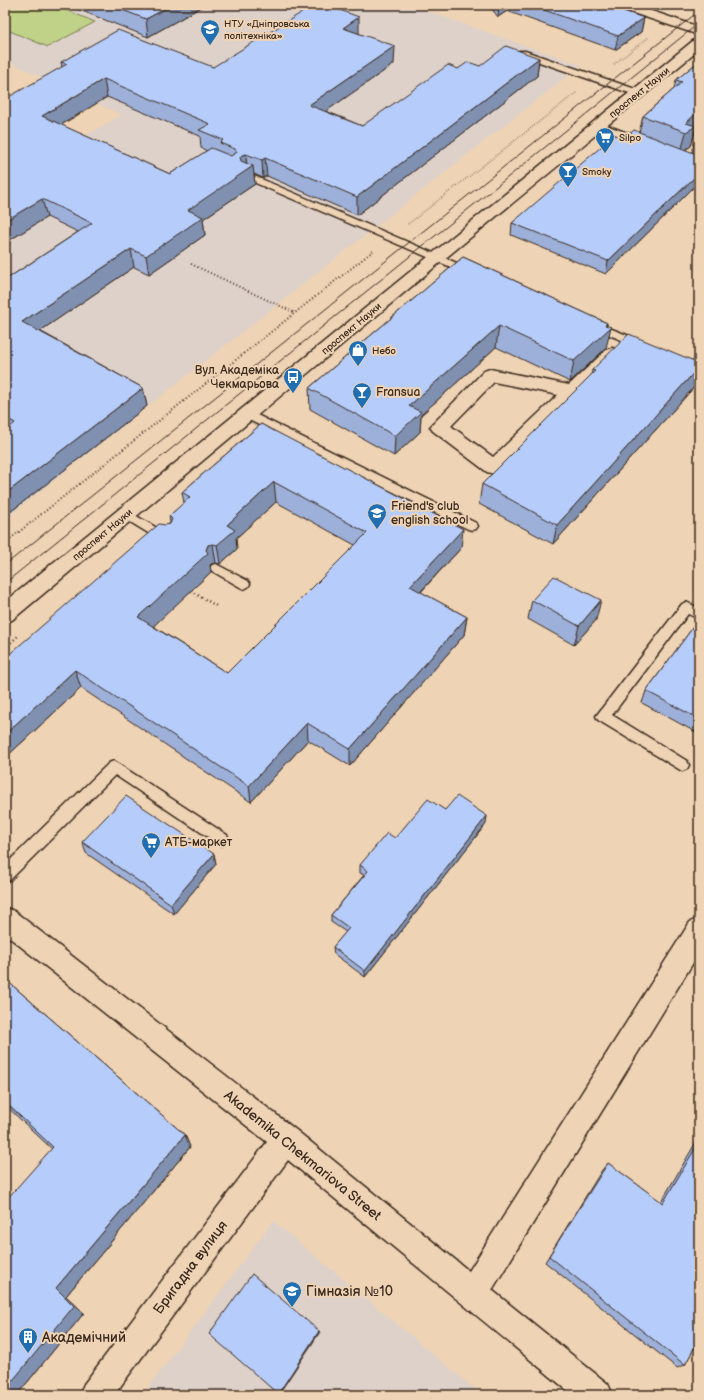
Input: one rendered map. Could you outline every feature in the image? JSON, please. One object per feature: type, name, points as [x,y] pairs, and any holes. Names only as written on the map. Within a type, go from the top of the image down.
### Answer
[{"type":"street","points":[[622,5],[699,31]]},
{"type":"street","name":"проспект Науки","points":[[5,614],[699,43]]},
{"type":"street","points":[[572,392],[490,375],[439,427],[494,467],[628,339]]},
{"type":"street","name":"Akademika Chekmariova Street","points":[[5,919],[286,1140],[596,1395]]},
{"type":"street","points":[[473,1293],[699,930]]},
{"type":"street","name":"Бригадна вулиця","points":[[94,1395],[286,1140]]},
{"type":"lane","points":[[518,52],[638,93]]},
{"type":"lane","points":[[598,126],[653,146]]},
{"type":"lane","points":[[247,176],[479,276]]},
{"type":"lane","points":[[585,321],[628,339]]},
{"type":"lane","points":[[247,414],[472,526]]},
{"type":"lane","points":[[126,514],[168,539]]},
{"type":"lane","points":[[216,568],[244,584]]},
{"type":"lane","points":[[682,765],[603,716],[686,607],[699,614]]},
{"type":"lane","points":[[5,875],[114,767],[222,839]]},
{"type":"path","points":[[5,543],[390,238],[652,34]]},
{"type":"path","points":[[191,264],[295,313]]},
{"type":"path","points":[[191,591],[218,607]]},
{"type":"shaded area","points":[[5,5],[413,5],[412,6],[581,65],[5,519],[5,182],[122,115],[5,60]]},
{"type":"shaded area","name":"Гімназія №10","points":[[273,1221],[482,1395],[143,1395]]},
{"type":"green space","points":[[5,5],[54,5],[95,22],[48,47],[5,29]]},
{"type":"building","points":[[109,5],[172,5],[146,19]]},
{"type":"building","points":[[314,5],[326,5],[359,17],[343,28],[395,46],[309,105],[362,126],[448,65],[458,69],[468,62],[480,66],[506,46],[539,58],[357,197],[265,158],[262,160],[246,154],[242,155],[240,157],[241,161],[253,166],[188,210],[203,217],[146,256],[131,249],[22,322],[143,388],[5,494],[5,431],[15,423],[5,417],[5,280],[92,223],[42,199],[5,221],[5,99],[67,64],[61,62],[118,30],[213,67]],"holes":[[[104,79],[210,124],[199,130],[223,140],[220,143],[235,149],[237,152],[231,156],[211,148],[170,174],[42,116]]]},
{"type":"building","points":[[530,5],[606,5],[644,18],[618,36]]},
{"type":"building","points":[[699,61],[699,111],[686,123],[696,126],[686,132],[643,116],[682,82],[676,80]]},
{"type":"building","points":[[634,130],[699,155],[699,173],[608,261],[512,223],[615,135],[625,138]]},
{"type":"building","points":[[699,141],[699,146],[694,144]]},
{"type":"building","points":[[463,257],[607,323],[605,325],[611,327],[574,361],[499,326],[409,406],[421,412],[395,436],[309,388]]},
{"type":"building","points":[[629,334],[699,363],[699,367],[557,525],[482,484],[595,371],[592,370]]},
{"type":"building","points":[[261,424],[463,529],[410,586],[467,617],[350,749],[307,723],[249,786],[75,670],[5,734],[5,658],[159,524],[170,524],[172,519],[169,516],[190,497],[182,492]],"holes":[[[274,482],[367,533],[227,673],[138,617],[208,553],[206,550],[208,545],[217,545],[235,530],[227,525]]]},
{"type":"building","points":[[554,576],[601,600],[579,626],[532,600]]},
{"type":"building","points":[[699,619],[699,719],[646,691]]},
{"type":"building","name":"АТБ-маркет","points":[[126,796],[214,854],[171,904],[82,842]]},
{"type":"building","points":[[457,796],[487,816],[365,971],[333,947],[349,928],[331,915],[368,871],[360,865],[387,833],[395,838],[428,799],[445,810]]},
{"type":"building","points":[[5,979],[185,1135],[56,1288],[74,1306],[5,1390],[5,1201],[53,1147],[5,1102]]},
{"type":"building","points":[[699,1142],[699,1339],[685,1365],[549,1256],[608,1163],[663,1203]]},
{"type":"building","points":[[252,1274],[319,1331],[278,1394],[209,1334]]},
{"type":"tram line","points":[[5,565],[699,11]]},
{"type":"tram line","points":[[5,583],[699,23]]},
{"type":"place","name":"НТУ «Дніпровська політехніка»","points":[[210,46]]},
{"type":"place","name":"Silpo","points":[[605,154]]},
{"type":"place","name":"Smoky","points":[[568,188]]},
{"type":"place","name":"Небо","points":[[358,367]]},
{"type":"place","name":"Вул. Академіка Чекмарьова","points":[[293,394]]},
{"type":"place","name":"Fransua","points":[[362,409]]},
{"type":"place","name":"Friend's club english school","points":[[377,530]]},
{"type":"place","name":"АТБ-маркет","points":[[151,859]]},
{"type":"place","name":"Гімназія №10","points":[[292,1308]]},
{"type":"place","name":"Академічний","points":[[28,1354]]}]
